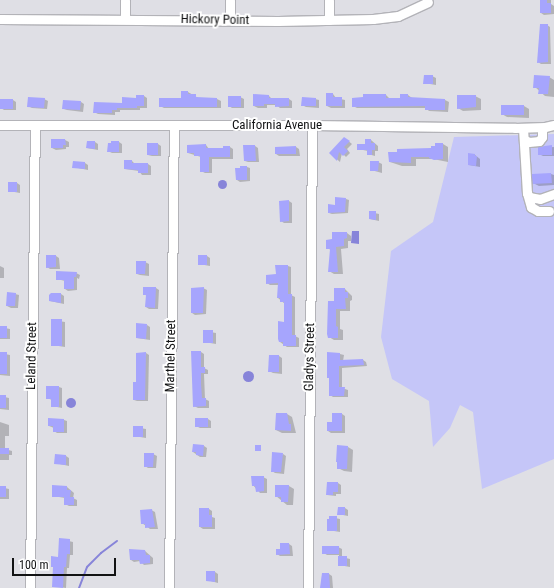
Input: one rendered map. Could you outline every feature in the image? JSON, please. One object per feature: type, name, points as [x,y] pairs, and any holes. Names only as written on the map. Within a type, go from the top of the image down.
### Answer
[{"type":"street","points":[[124,19],[125,0]]},
{"type":"street","points":[[230,0],[230,20]]},
{"type":"street","points":[[329,0],[329,20]]},
{"type":"street","name":"Hickory Point","points":[[0,19],[329,20],[391,17],[428,2]]},
{"type":"street","name":"California Avenue","points":[[0,125],[312,125],[524,128],[542,128],[554,125]]},
{"type":"street","name":"Leland Street","points":[[30,588],[35,125]]},
{"type":"street","name":"Marthel Street","points":[[168,588],[174,125]]},
{"type":"street","name":"Gladys Street","points":[[308,588],[312,125]]},
{"type":"street","points":[[524,128],[527,193],[531,208],[538,211],[549,211]]},
{"type":"street","points":[[525,140],[529,142],[539,142],[542,137],[542,128]]},
{"type":"street","points":[[527,193],[529,196],[540,199],[554,194]]},
{"type":"shaded area","points":[[554,134],[554,459],[482,489],[473,412],[460,405],[450,428],[433,447],[429,401],[392,379],[381,337],[391,251],[433,222],[454,137]]},
{"type":"shaded area","points":[[220,180],[224,180],[226,184],[224,188],[220,188],[218,186],[218,182]]},
{"type":"shaded area","points":[[352,231],[359,231],[359,244],[351,243]]},
{"type":"shaded area","points":[[248,370],[252,372],[254,376],[252,380],[248,382],[244,380],[242,376],[244,372]]},
{"type":"shaded area","points":[[69,398],[73,398],[75,399],[75,407],[69,408],[66,405],[66,401]]},
{"type":"building","points":[[540,0],[547,0],[547,3],[551,3],[551,13],[540,13]]},
{"type":"building","points":[[540,24],[548,24],[548,62],[537,63]]},
{"type":"building","points":[[424,75],[433,75],[433,84],[423,84]]},
{"type":"building","points":[[534,75],[550,76],[548,94],[538,94],[539,88],[533,88]]},
{"type":"building","points":[[181,91],[188,91],[188,94],[196,94],[196,97],[217,98],[217,107],[159,107],[159,98],[181,98]]},
{"type":"building","points":[[326,93],[333,93],[333,97],[342,97],[342,106],[326,106]]},
{"type":"building","points":[[253,94],[269,95],[269,98],[289,98],[289,106],[275,107],[275,104],[264,104],[264,106],[253,106]]},
{"type":"building","points":[[363,94],[386,94],[386,98],[400,98],[400,94],[408,94],[408,97],[445,99],[445,110],[425,110],[425,106],[352,107],[352,98],[363,97]]},
{"type":"building","points":[[136,95],[144,95],[144,106],[137,106],[137,108],[117,108],[117,110],[112,110],[112,113],[93,113],[94,102],[122,103],[122,97],[136,98]]},
{"type":"building","points":[[457,95],[476,95],[476,107],[457,109]]},
{"type":"building","points":[[228,96],[241,96],[241,107],[228,107]]},
{"type":"building","points":[[28,97],[45,98],[44,108],[27,107]]},
{"type":"building","points":[[302,97],[316,98],[316,106],[301,106]]},
{"type":"building","points":[[0,99],[13,99],[13,109],[0,109]]},
{"type":"building","points":[[63,100],[81,101],[80,110],[62,109]]},
{"type":"building","points":[[501,105],[524,105],[524,115],[501,115]]},
{"type":"building","points":[[344,137],[350,141],[344,147],[348,151],[343,156],[339,152],[337,161],[329,153]]},
{"type":"building","points":[[51,139],[65,139],[66,145],[63,145],[63,148],[51,148]]},
{"type":"building","points":[[365,139],[371,139],[371,143],[375,143],[375,150],[372,150],[372,155],[367,155],[367,150],[357,150],[357,144],[365,144]]},
{"type":"building","points":[[87,141],[95,141],[95,149],[86,148]]},
{"type":"building","points":[[111,141],[119,141],[119,152],[107,152],[108,143],[111,143]]},
{"type":"building","points":[[147,143],[158,143],[158,155],[147,155]]},
{"type":"building","points":[[435,143],[443,143],[443,159],[434,160],[429,157],[411,157],[411,163],[389,162],[388,152],[397,152],[397,149],[431,148],[431,146],[435,146]]},
{"type":"building","points":[[206,144],[206,148],[223,148],[223,146],[230,146],[230,157],[209,157],[209,172],[200,172],[200,156],[194,156],[194,153],[187,153],[187,145]]},
{"type":"building","points":[[243,145],[255,145],[256,161],[244,161]]},
{"type":"building","points":[[552,145],[552,155],[538,155],[538,147]]},
{"type":"building","points":[[296,146],[296,154],[275,154],[275,147]]},
{"type":"building","points":[[468,153],[475,154],[475,156],[477,156],[476,166],[468,165]]},
{"type":"building","points":[[124,160],[132,160],[132,163],[148,163],[148,173],[138,173],[138,170],[124,169]]},
{"type":"building","points":[[73,161],[85,162],[85,169],[72,168]]},
{"type":"building","points":[[370,161],[379,161],[378,171],[370,171]]},
{"type":"building","points":[[240,166],[247,166],[247,180],[236,180],[235,168],[240,168]]},
{"type":"building","points":[[551,173],[552,183],[532,184],[532,174]]},
{"type":"building","points":[[8,182],[17,182],[17,192],[8,192]]},
{"type":"building","points":[[335,197],[346,198],[345,212],[328,213],[328,204],[335,205]]},
{"type":"building","points":[[289,200],[289,221],[280,222],[279,201]]},
{"type":"building","points":[[369,211],[376,211],[376,220],[369,219]]},
{"type":"building","points":[[332,232],[347,232],[347,238],[344,239],[344,246],[336,247],[338,272],[328,272],[330,249],[326,249],[326,240],[332,239]]},
{"type":"building","points":[[46,255],[56,255],[56,267],[46,268]]},
{"type":"building","points":[[198,255],[207,255],[207,265],[198,265]]},
{"type":"building","points":[[136,261],[146,261],[145,274],[136,274]]},
{"type":"building","points":[[275,265],[288,265],[288,294],[292,294],[292,335],[296,335],[296,346],[283,346],[283,342],[279,342],[278,339],[278,321],[284,322],[284,302],[280,302],[280,298],[277,298],[278,283],[266,284],[266,275],[276,274]]},
{"type":"building","points":[[56,271],[77,272],[76,277],[74,277],[74,289],[64,289],[64,280],[56,280]]},
{"type":"building","points":[[143,287],[156,287],[155,308],[145,307],[146,295],[143,295]]},
{"type":"building","points":[[204,287],[203,313],[191,313],[191,288]]},
{"type":"building","points":[[334,288],[345,288],[345,292],[348,292],[348,298],[345,298],[346,309],[336,309],[338,338],[328,338],[328,301],[334,301]]},
{"type":"building","points":[[7,292],[16,293],[15,306],[6,306]]},
{"type":"building","points":[[51,293],[61,293],[61,303],[49,301],[49,295]]},
{"type":"building","points":[[51,319],[62,319],[62,346],[51,346]]},
{"type":"building","points":[[136,323],[147,324],[146,339],[136,338]]},
{"type":"building","points":[[0,326],[7,326],[7,338],[0,338]]},
{"type":"building","points":[[203,330],[213,330],[213,343],[203,343]]},
{"type":"building","points":[[191,351],[201,351],[201,367],[205,367],[205,373],[201,373],[202,398],[206,398],[206,406],[193,407]]},
{"type":"building","points":[[0,352],[7,352],[7,374],[0,374]]},
{"type":"building","points":[[146,352],[145,400],[133,400],[133,382],[136,382],[136,353]]},
{"type":"building","points":[[327,352],[340,353],[340,360],[363,359],[364,365],[339,366],[339,387],[345,387],[344,396],[329,396]]},
{"type":"building","points":[[269,355],[279,355],[279,372],[268,372]]},
{"type":"building","points":[[46,386],[59,386],[59,407],[51,407],[51,399],[46,399]]},
{"type":"building","points":[[0,395],[6,395],[6,408],[0,408]]},
{"type":"building","points":[[276,413],[287,413],[289,424],[291,424],[291,431],[275,430]]},
{"type":"building","points":[[332,413],[342,413],[342,431],[327,431],[327,422],[332,422]]},
{"type":"building","points":[[48,418],[64,419],[64,432],[53,432],[53,426],[48,426]]},
{"type":"building","points":[[195,418],[208,418],[208,427],[195,427]]},
{"type":"building","points":[[133,426],[143,426],[143,437],[133,437]]},
{"type":"building","points":[[193,444],[204,445],[203,456],[196,455],[196,452],[192,452]]},
{"type":"building","points":[[255,445],[261,445],[261,451],[255,451]]},
{"type":"building","points":[[337,445],[348,446],[347,469],[337,469]]},
{"type":"building","points":[[0,448],[9,448],[9,454],[0,454]]},
{"type":"building","points":[[272,452],[283,453],[281,472],[271,472]]},
{"type":"building","points":[[144,453],[154,453],[153,467],[144,467]]},
{"type":"building","points":[[55,454],[66,455],[66,465],[54,464]]},
{"type":"building","points":[[251,476],[264,476],[264,491],[256,492],[255,486],[252,486]]},
{"type":"building","points":[[327,482],[338,482],[338,492],[333,492],[333,495],[326,495]]},
{"type":"building","points":[[52,485],[67,486],[67,490],[71,490],[70,497],[74,497],[74,505],[64,505],[64,497],[52,497]]},
{"type":"building","points":[[275,485],[289,485],[288,502],[281,502],[281,497],[275,497]]},
{"type":"building","points":[[0,486],[6,486],[6,497],[0,497]]},
{"type":"building","points":[[338,507],[345,507],[345,515],[337,515]]},
{"type":"building","points":[[199,508],[209,508],[209,515],[212,515],[212,527],[199,527]]},
{"type":"building","points":[[152,509],[155,527],[145,528],[145,524],[141,524],[140,510]]},
{"type":"building","points":[[329,516],[337,516],[337,531],[327,531],[327,519],[329,519]]},
{"type":"building","points":[[59,538],[70,539],[70,554],[67,554],[66,567],[64,567],[63,588],[52,587],[53,567],[51,567],[51,556],[58,557]]},
{"type":"building","points":[[280,543],[289,543],[290,554],[276,555],[276,549],[280,549]]},
{"type":"building","points":[[322,546],[339,546],[339,554],[322,554]]},
{"type":"building","points":[[129,549],[145,550],[146,555],[150,555],[150,563],[140,564],[139,560],[130,560]]},
{"type":"building","points":[[338,556],[347,556],[347,566],[338,566]]},
{"type":"building","points":[[206,571],[215,571],[215,582],[206,581]]},
{"type":"building","points":[[322,573],[329,573],[330,588],[320,588]]},
{"type":"waterway","points":[[79,588],[87,567],[101,553],[117,541]]}]
